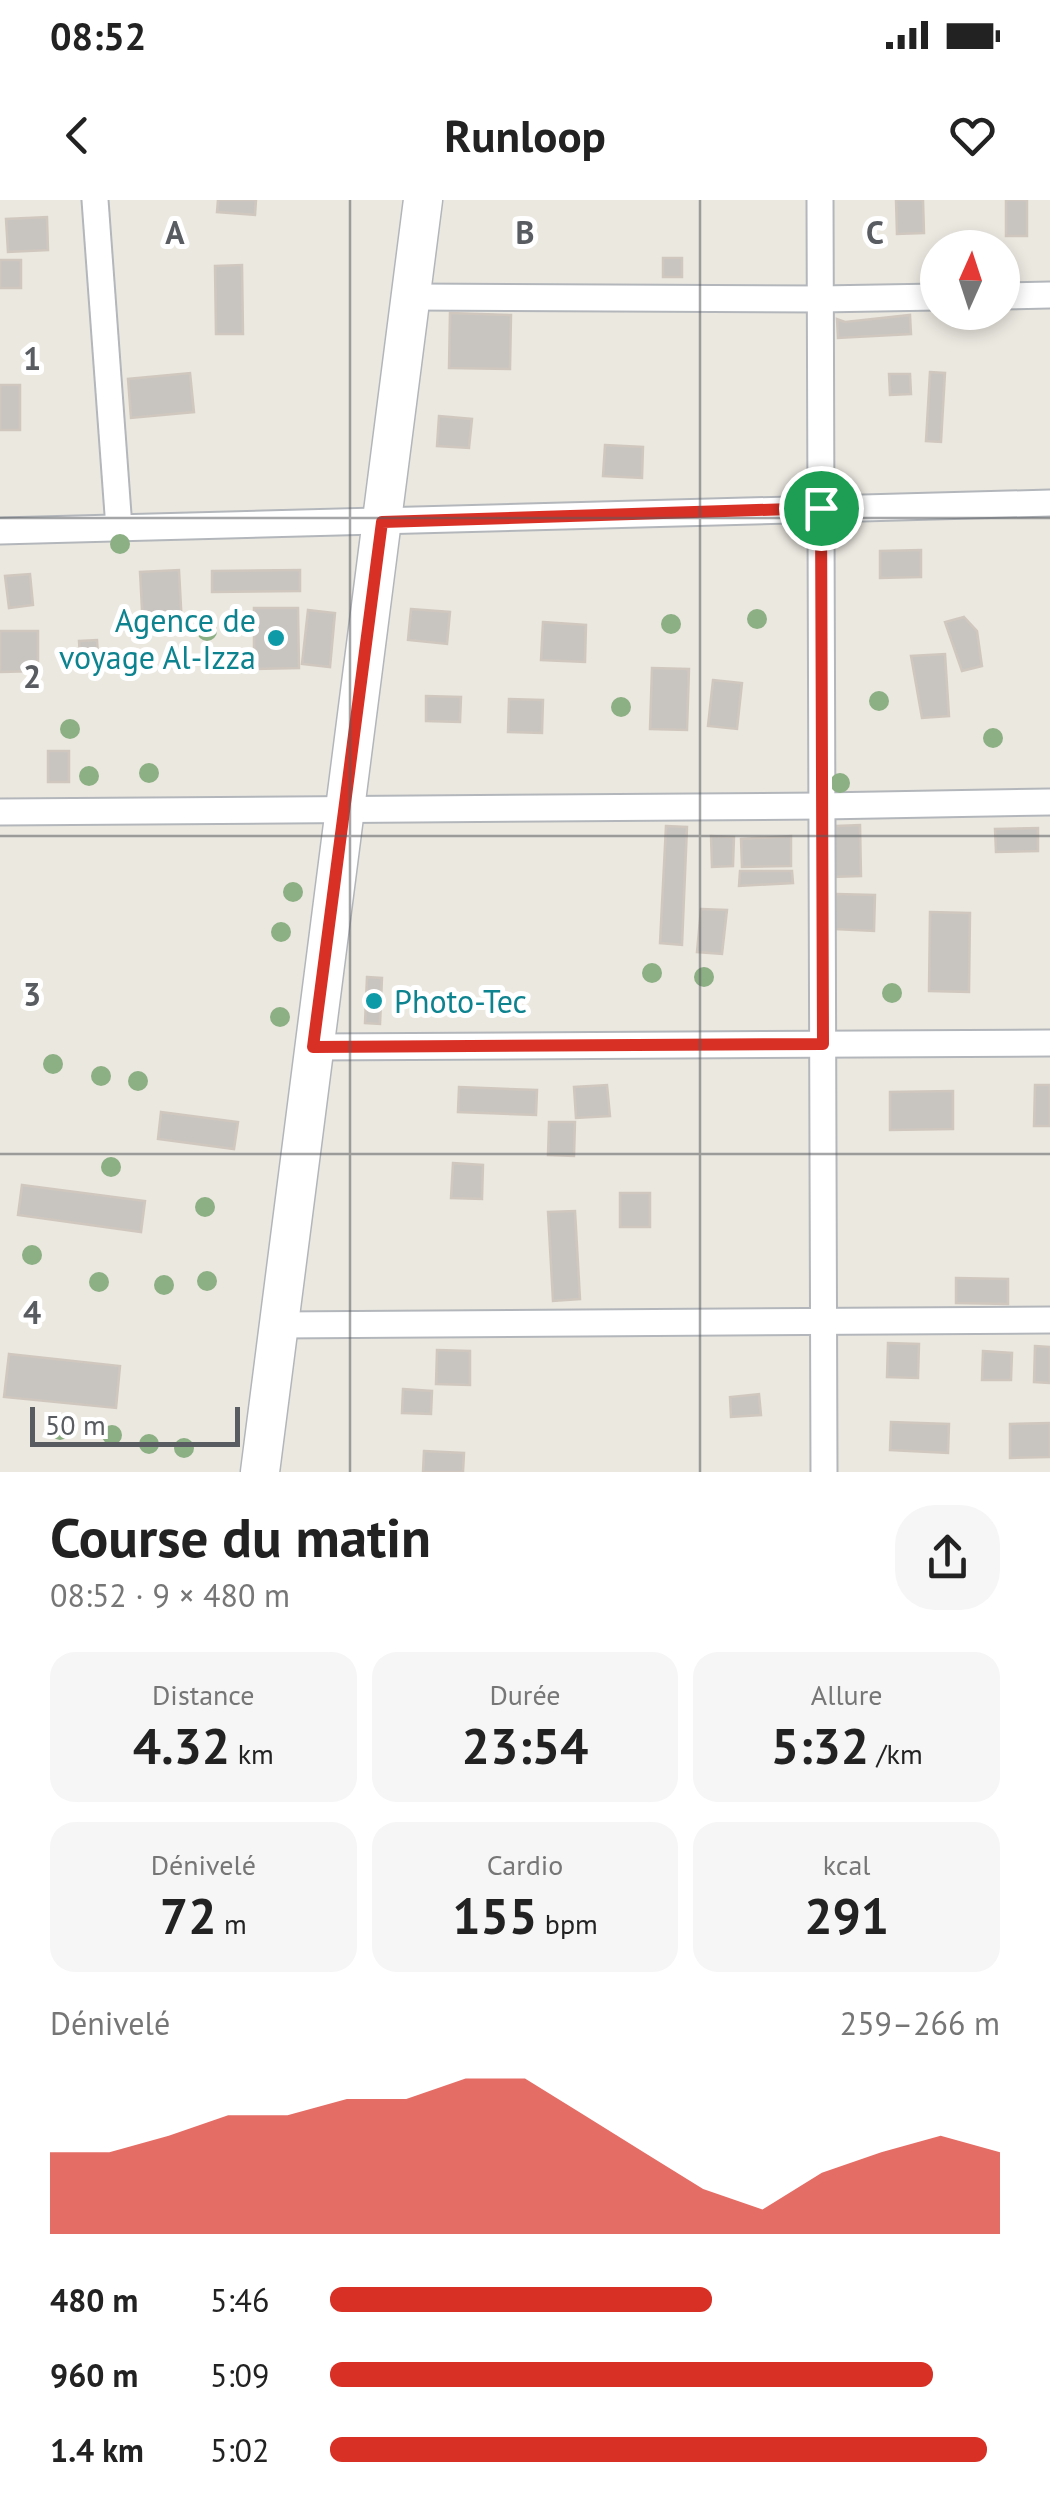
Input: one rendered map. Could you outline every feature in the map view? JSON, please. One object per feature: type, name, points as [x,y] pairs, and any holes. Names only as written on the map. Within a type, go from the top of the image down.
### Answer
[{"type":"main road","points":[[260,1472],[423,200]]},
{"type":"street","points":[[96,200],[119,528]]},
{"type":"street","points":[[820,200],[824,1472]]},
{"type":"street","points":[[1020,296],[1050,295]]},
{"type":"street","points":[[411,296],[920,297]]},
{"type":"street","points":[[0,531],[1050,503]]},
{"type":"street","points":[[0,812],[1050,802]]},
{"type":"street","points":[[313,1047],[1050,1043]]},
{"type":"street","points":[[277,1325],[1050,1320]]},
{"type":"building","points":[[218,200],[256,200],[255,215],[217,212]]},
{"type":"building","points":[[896,200],[923,200],[924,230],[897,234]]},
{"type":"building","points":[[1006,200],[1027,200],[1027,236],[1020,236],[1020,230],[1006,230]]},
{"type":"building","points":[[47,217],[48,250],[8,252],[6,219]]},
{"type":"building","points":[[663,258],[682,258],[682,277],[663,277]]},
{"type":"building","points":[[0,260],[21,260],[21,288],[0,288]]},
{"type":"building","points":[[242,265],[243,334],[216,334],[215,266]]},
{"type":"building","points":[[450,313],[511,315],[510,369],[449,368]]},
{"type":"building","points":[[910,315],[911,334],[838,338],[837,319],[845,322]]},
{"type":"building","points":[[930,372],[945,373],[941,442],[926,441]]},
{"type":"building","points":[[190,373],[194,412],[131,418],[128,379]]},
{"type":"building","points":[[889,374],[910,374],[911,394],[890,395]]},
{"type":"building","points":[[0,385],[20,385],[20,430],[0,430]]},
{"type":"building","points":[[439,416],[472,419],[469,448],[437,446]]},
{"type":"building","points":[[605,445],[643,447],[642,478],[603,476]]},
{"type":"building","points":[[921,550],[921,577],[880,578],[880,551]]},
{"type":"building","points":[[179,570],[182,626],[143,628],[140,572]]},
{"type":"building","points":[[300,570],[300,591],[212,592],[212,571]]},
{"type":"building","points":[[30,574],[33,605],[9,608],[5,576]]},
{"type":"building","name":"Agence de voyage Al-Izza","points":[[254,608],[298,608],[299,668],[254,669]]},
{"type":"building","points":[[411,609],[450,612],[447,644],[408,640]]},
{"type":"building","points":[[308,610],[335,613],[330,667],[302,664]]},
{"type":"building","points":[[964,617],[977,631],[982,666],[962,671],[945,622]]},
{"type":"building","points":[[543,622],[586,625],[585,662],[541,660]]},
{"type":"building","points":[[0,631],[38,631],[38,671],[0,672]]},
{"type":"building","points":[[97,640],[99,671],[81,672],[79,641]]},
{"type":"building","points":[[945,654],[949,716],[922,718],[911,656]]},
{"type":"building","points":[[652,668],[689,669],[687,730],[650,729]]},
{"type":"building","points":[[713,680],[742,683],[737,729],[708,726]]},
{"type":"building","points":[[426,696],[461,697],[460,722],[426,721]]},
{"type":"building","points":[[509,699],[543,700],[542,733],[508,732]]},
{"type":"building","points":[[48,751],[69,751],[69,782],[48,782]]},
{"type":"building","points":[[860,825],[861,876],[832,877],[836,826]]},
{"type":"building","points":[[666,826],[687,827],[682,945],[660,943]]},
{"type":"building","points":[[1038,828],[1038,851],[996,852],[995,829]]},
{"type":"building","points":[[711,836],[734,837],[733,866],[712,867]]},
{"type":"building","points":[[791,836],[791,866],[742,867],[741,839]]},
{"type":"building","points":[[740,871],[792,871],[793,883],[739,886]]},
{"type":"building","points":[[836,894],[875,895],[874,931],[835,929]]},
{"type":"building","points":[[701,909],[727,910],[722,954],[697,952]]},
{"type":"building","points":[[930,912],[970,913],[969,992],[929,991]]},
{"type":"building","name":"Photo-Tec","points":[[367,977],[382,978],[380,1024],[365,1023]]},
{"type":"building","points":[[607,1085],[610,1116],[576,1118],[574,1087]]},
{"type":"building","points":[[1035,1085],[1050,1085],[1050,1126],[1034,1126]]},
{"type":"building","points":[[459,1087],[537,1090],[536,1115],[458,1112]]},
{"type":"building","points":[[953,1091],[953,1129],[890,1130],[890,1092]]},
{"type":"building","points":[[161,1112],[238,1122],[234,1149],[158,1139]]},
{"type":"building","points":[[549,1122],[575,1122],[574,1156],[548,1155]]},
{"type":"building","points":[[453,1163],[483,1165],[482,1199],[451,1198]]},
{"type":"building","points":[[22,1185],[145,1201],[141,1232],[18,1215]]},
{"type":"building","points":[[620,1193],[650,1193],[650,1227],[620,1227]]},
{"type":"building","points":[[575,1211],[580,1299],[553,1301],[548,1212]]},
{"type":"building","points":[[956,1278],[1008,1279],[1008,1304],[956,1303]]},
{"type":"building","points":[[888,1343],[919,1344],[918,1378],[887,1377]]},
{"type":"building","points":[[1035,1346],[1050,1347],[1050,1383],[1034,1382]]},
{"type":"building","points":[[437,1350],[470,1351],[470,1385],[436,1384]]},
{"type":"building","points":[[983,1351],[1012,1353],[1011,1380],[982,1380]]},
{"type":"building","points":[[9,1354],[120,1366],[116,1408],[4,1397]]},
{"type":"building","points":[[403,1389],[432,1391],[431,1414],[402,1413]]},
{"type":"building","points":[[759,1394],[761,1415],[731,1417],[730,1397]]},
{"type":"building","points":[[891,1422],[949,1424],[948,1453],[890,1450]]},
{"type":"building","points":[[1050,1423],[1050,1457],[1010,1458],[1010,1424]]},
{"type":"building","points":[[424,1451],[464,1453],[463,1472],[423,1472]]},
{"type":"place","name":"Agence de voyage Al-Izza","points":[[276,638]]},
{"type":"place","name":"Photo-Tec","points":[[374,1001]]},
{"type":"route","points":[[821,508],[823,1044],[313,1047],[382,522],[821,508]]}]
